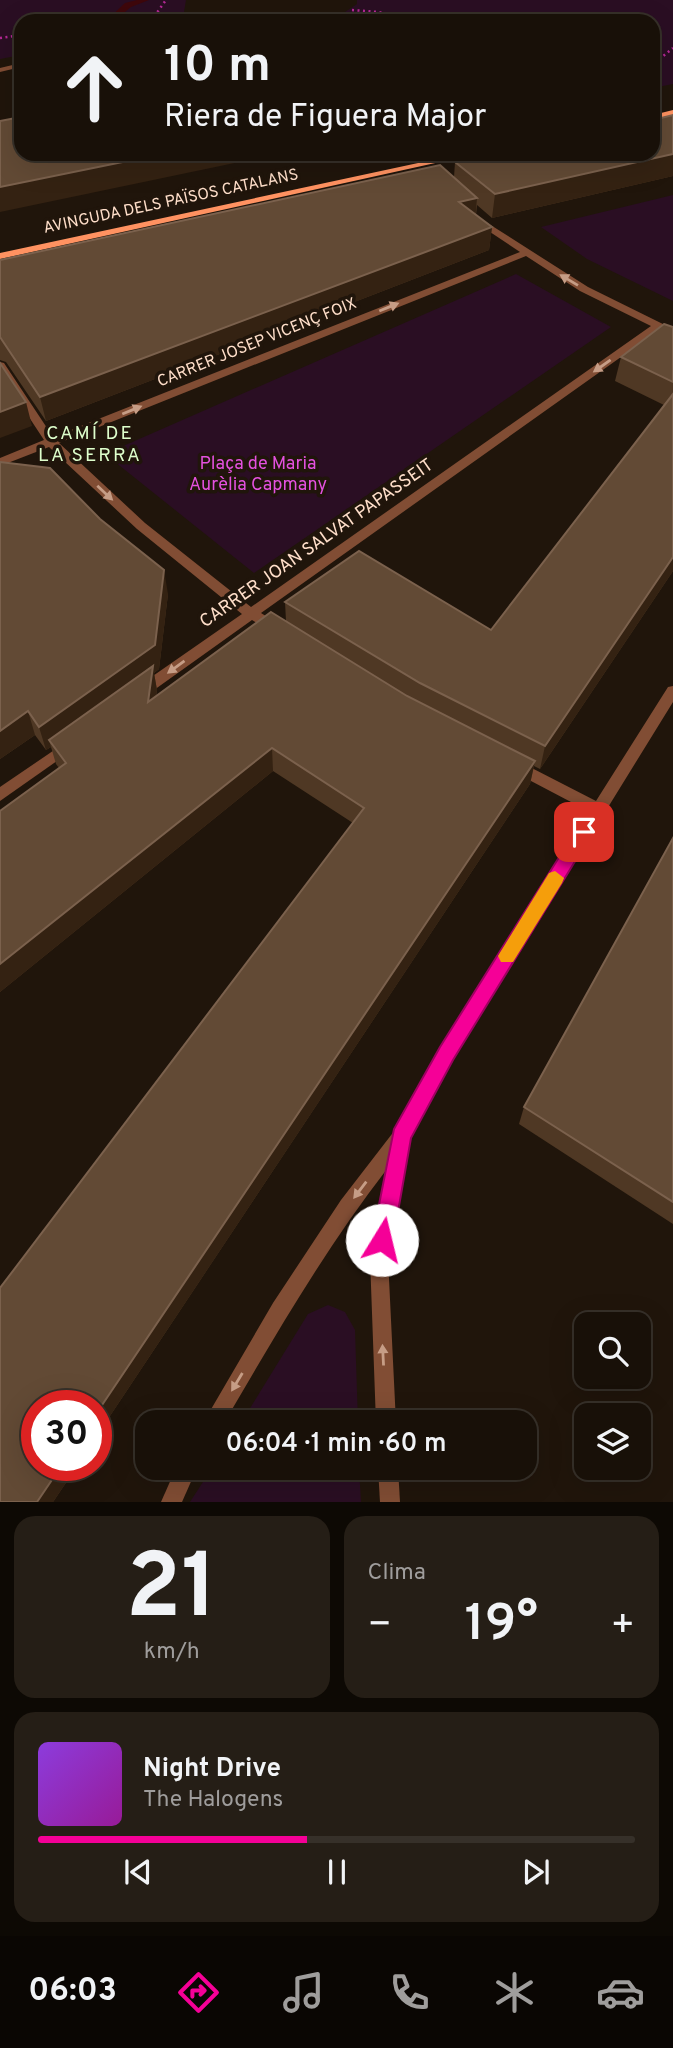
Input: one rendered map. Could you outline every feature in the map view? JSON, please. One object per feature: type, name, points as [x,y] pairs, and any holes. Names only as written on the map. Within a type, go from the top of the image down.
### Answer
[{"type":"street","name":"AVINGUDA DELS PAÏSOS CATALANS","points":[[0,256],[425,168],[447,161]]},
{"type":"street","points":[[472,215],[524,253],[584,289],[673,333]]},
{"type":"street","name":"CARRER JOSEP VICENÇ FOIX","points":[[0,462],[524,253]]},
{"type":"street","name":"CARRER JOAN SALVAT PAPASSEIT","points":[[130,700],[250,612],[658,327]]},
{"type":"street","points":[[0,365],[51,442],[141,526],[250,612],[285,634]]},
{"type":"street","points":[[221,1410],[340,1218],[401,1136],[446,1054],[673,691]]},
{"type":"street","points":[[0,795],[76,739]]},
{"type":"street","points":[[499,758],[598,809]]},
{"type":"street","points":[[385,1410],[379,1258],[401,1136]]},
{"type":"street","points":[[171,1502],[181,1480]]},
{"type":"street","points":[[389,1480],[390,1502]]},
{"type":"path","points":[[352,10],[385,14]]},
{"type":"green space","points":[[0,0],[186,0],[184,12],[342,14],[14,14],[14,56],[0,59]]},
{"type":"green space","points":[[357,0],[673,0],[673,84],[660,87],[660,14],[342,14],[357,4]]},
{"type":"green space","points":[[673,195],[673,301],[587,259],[541,227]]},
{"type":"green space","name":"Plaça de Maria Aurèlia Capmany","points":[[516,274],[611,327],[254,573],[105,454]]},
{"type":"green space","points":[[328,1305],[345,1312],[355,1330],[358,1410],[249,1410],[308,1314]]},
{"type":"green space","points":[[204,1480],[360,1480],[361,1502],[190,1502]]},
{"type":"building","points":[[673,115],[673,154],[660,157],[660,118]]},
{"type":"building","points":[[14,118],[14,161],[128,161],[0,187],[0,121]]},
{"type":"building","points":[[459,161],[642,161],[495,194],[455,162]]},
{"type":"building","points":[[440,165],[477,198],[459,202],[492,227],[40,397],[0,337],[0,260]]},
{"type":"building","points":[[664,324],[673,327],[673,382],[621,357]]},
{"type":"building","points":[[0,363],[26,402],[0,412]]},
{"type":"building","points":[[673,394],[673,557],[545,746],[420,683],[285,602],[359,551],[491,630]]},
{"type":"building","points":[[0,462],[50,468],[100,519],[164,570],[155,645],[39,727],[28,711],[0,731]]},
{"type":"building","points":[[271,612],[407,696],[535,761],[112,1390],[21,1390],[21,1481],[51,1481],[37,1502],[0,1502],[0,1288],[364,808],[272,748],[0,964],[0,811],[66,763],[49,740],[153,666],[148,702]]},
{"type":"building","points":[[673,838],[673,1202],[524,1107]]},
{"type":"waterway","points":[[118,14],[128,5],[145,0]]},
{"type":"slow traffic","points":[[507,956],[555,878]]},
{"type":"district","name":"CAMÍ DE LA SERRA","points":[[90,445]]},
{"type":"route","points":[[382,1240],[401,1136],[446,1054],[584,832]]}]
